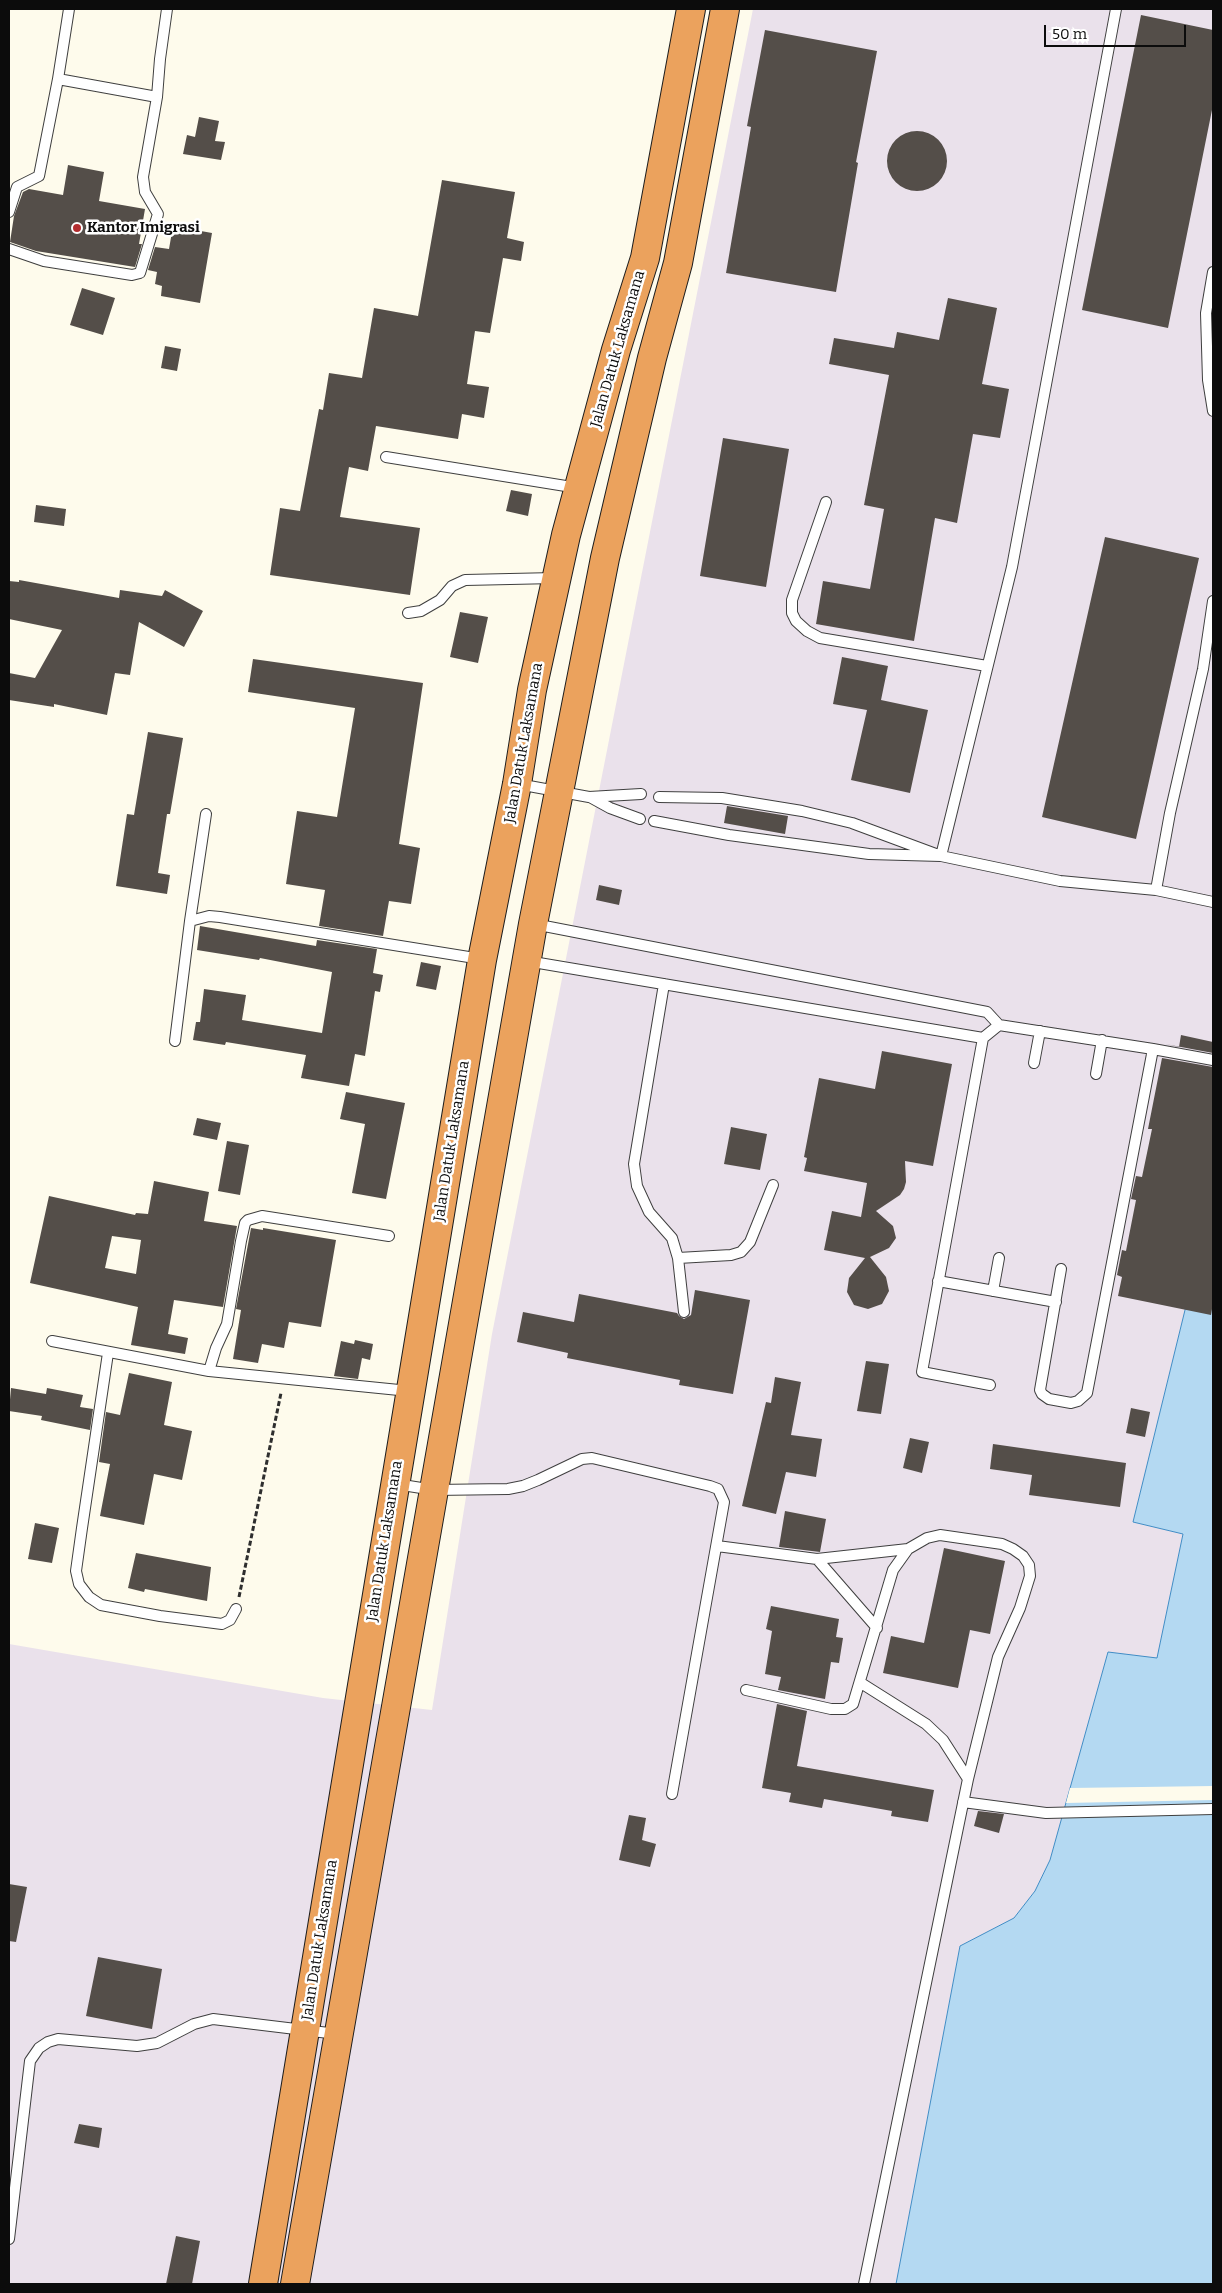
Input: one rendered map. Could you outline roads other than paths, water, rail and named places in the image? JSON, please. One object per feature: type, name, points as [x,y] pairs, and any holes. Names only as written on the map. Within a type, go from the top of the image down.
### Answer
[{"type":"highway","name":"Jalan Datuk Laksamana","points":[[263,2284],[482,960],[517,784],[532,690],[556,578],[579,488],[616,350],[645,258],[691,9]]},
{"type":"highway","points":[[295,2284],[532,924],[605,558],[652,358],[678,263],[725,9]]},
{"type":"highway","points":[[645,258],[678,263]]},
{"type":"lane","points":[[9,212],[17,187],[39,176],[58,79],[69,9]]},
{"type":"lane","points":[[9,248],[44,261],[132,275],[140,273],[158,214],[145,192],[143,178],[157,97],[167,9]]},
{"type":"lane","points":[[942,856],[1012,567],[1116,9]]},
{"type":"lane","points":[[58,79],[157,97]]},
{"type":"lane","points":[[1213,272],[1206,313],[1208,380],[1213,412]]},
{"type":"lane","points":[[386,457],[579,488]]},
{"type":"lane","points":[[826,502],[792,600],[792,613],[796,621],[807,631],[820,638],[987,666]]},
{"type":"lane","points":[[408,613],[421,611],[440,600],[452,586],[465,580],[556,578]]},
{"type":"lane","points":[[1156,890],[1170,813],[1203,670],[1213,601]]},
{"type":"lane","points":[[517,784],[589,797],[641,794]]},
{"type":"lane","points":[[589,797],[610,808],[640,819]]},
{"type":"lane","points":[[659,797],[722,798],[802,811],[852,823],[942,856],[1060,882],[1156,890],[1213,902]]},
{"type":"lane","points":[[175,1041],[206,814]]},
{"type":"lane","points":[[654,821],[729,835],[869,854],[942,856]]},
{"type":"lane","points":[[190,921],[209,916],[220,917],[482,960]]},
{"type":"lane","points":[[532,924],[986,1012],[999,1025],[1102,1040],[1213,1060]]},
{"type":"lane","points":[[526,961],[983,1038]]},
{"type":"lane","points":[[664,984],[634,1164],[638,1186],[649,1212],[672,1238],[678,1258],[684,1312]]},
{"type":"lane","points":[[990,1384],[922,1372],[983,1038],[999,1025]]},
{"type":"lane","points":[[1034,1063],[1040,1031]]},
{"type":"lane","points":[[1096,1074],[1102,1040]]},
{"type":"lane","points":[[1061,1269],[1040,1390],[1049,1399],[1071,1403],[1078,1401],[1087,1392],[1153,1049]]},
{"type":"lane","points":[[678,1258],[731,1256],[740,1252],[750,1242],[772,1185]]},
{"type":"lane","points":[[209,1371],[216,1348],[227,1324],[240,1241],[245,1223],[248,1220],[262,1216],[389,1236]]},
{"type":"lane","points":[[992,1291],[999,1258]]},
{"type":"lane","points":[[938,1281],[1056,1302]]},
{"type":"lane","points":[[52,1341],[209,1371],[284,1380],[410,1391]]},
{"type":"lane","points":[[108,1353],[76,1571],[79,1584],[88,1597],[101,1605],[160,1616],[222,1624],[230,1620],[236,1609]]},
{"type":"lane","points":[[395,1484],[434,1490],[508,1489],[523,1486],[582,1459],[592,1458],[718,1489],[724,1502],[672,1794]]},
{"type":"lane","points":[[717,1546],[816,1559],[908,1549],[927,1538],[940,1535],[1002,1544],[1023,1556],[1029,1565],[1030,1576],[1025,1592],[998,1657],[968,1779],[864,2284]]},
{"type":"lane","points":[[746,1690],[831,1709],[845,1708],[853,1704],[861,1683],[893,1570],[908,1549]]},
{"type":"lane","points":[[816,1559],[877,1628]]},
{"type":"lane","points":[[861,1683],[926,1724],[943,1740],[968,1779]]},
{"type":"lane","points":[[963,1802],[1046,1813],[1213,1809]]},
{"type":"lane","points":[[9,2239],[30,2061],[44,2045],[58,2039],[137,2046],[157,2043],[194,2024],[212,2019],[338,2034]]},
{"type":"water","points":[[1213,1181],[1213,2284],[896,2284],[960,1946],[1014,1918],[1035,1891],[1050,1860],[1108,1652],[1157,1658],[1183,1534],[1133,1522],[1185,1310]]},
{"type":"place","name":"Kantor Imigrasi","points":[[77,228]]}]
